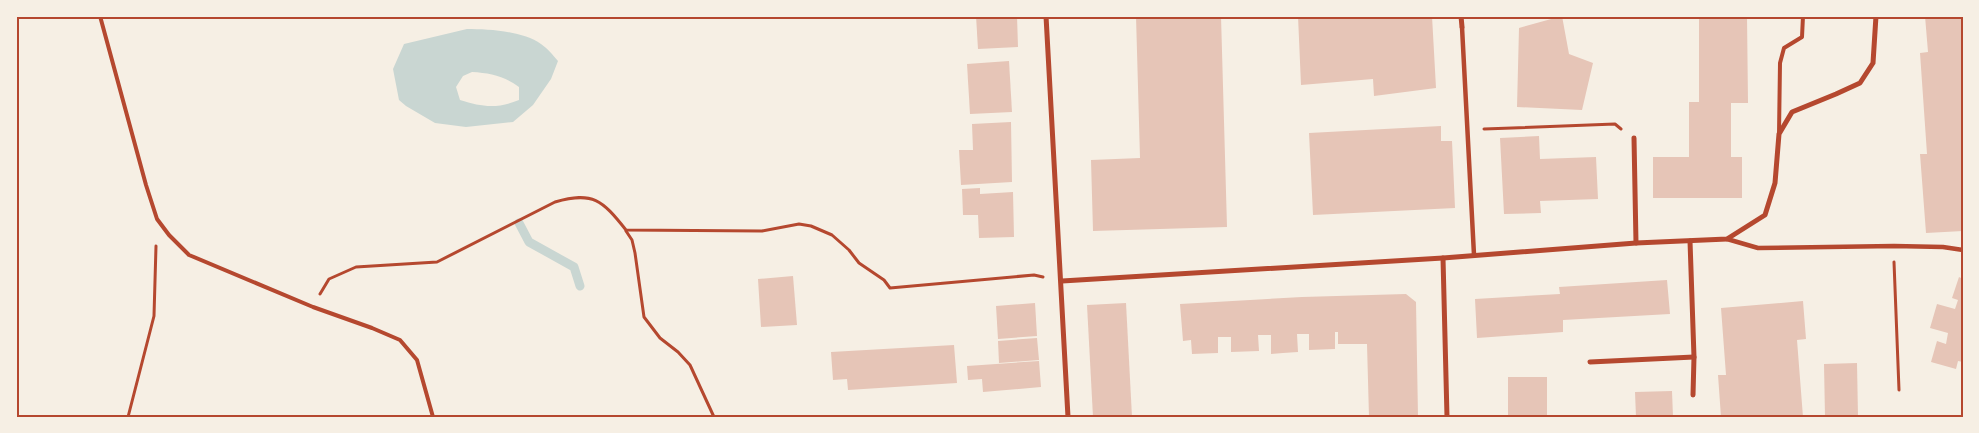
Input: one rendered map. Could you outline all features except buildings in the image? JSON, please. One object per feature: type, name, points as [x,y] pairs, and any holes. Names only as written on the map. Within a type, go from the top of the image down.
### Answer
[{"type":"street","points":[[1046,16],[1068,417]]},
{"type":"street","points":[[1461,16],[1474,255]]},
{"type":"street","points":[[1727,239],[1765,215],[1775,183],[1779,134],[1792,112],[1860,82],[1873,63],[1876,16]]},
{"type":"street","points":[[1634,138],[1636,243]]},
{"type":"street","points":[[1062,281],[1443,258],[1690,240],[1727,239],[1758,248],[1894,246],[1943,247],[1963,250]]},
{"type":"street","points":[[1690,240],[1694,395]]},
{"type":"street","points":[[1443,258],[1447,417]]},
{"type":"street","points":[[1590,362],[1694,357]]},
{"type":"lane","points":[[100,16],[146,185],[157,219],[169,235],[189,255],[312,307],[400,340],[417,360],[433,417]]},
{"type":"lane","points":[[1779,134],[1780,63],[1784,48],[1802,37],[1803,16]]},
{"type":"path","points":[[1467,129],[1615,124],[1634,138]]},
{"type":"path","points":[[312,307],[328,279],[356,267],[437,262],[555,202],[574,197],[593,198],[612,213],[632,240],[644,317],[660,338],[678,352],[690,365],[714,417]]},
{"type":"path","points":[[128,417],[154,316],[157,219]]},
{"type":"path","points":[[626,230],[762,231],[799,224],[811,226],[832,236],[849,250],[859,264],[884,280],[890,288],[1034,276],[1062,281]]},
{"type":"path","points":[[1894,246],[1898,390]]},
{"type":"shaded area","points":[[467,29],[495,30],[525,36],[534,40],[541,44],[558,61],[551,79],[533,105],[513,122],[466,127],[435,123],[399,100],[393,69],[404,44]],"holes":[[[472,72],[491,74],[513,83],[519,87],[519,100],[496,106],[460,100],[456,87],[463,76]]]},
{"type":"waterway","points":[[519,223],[529,242],[574,267],[580,286]]}]
